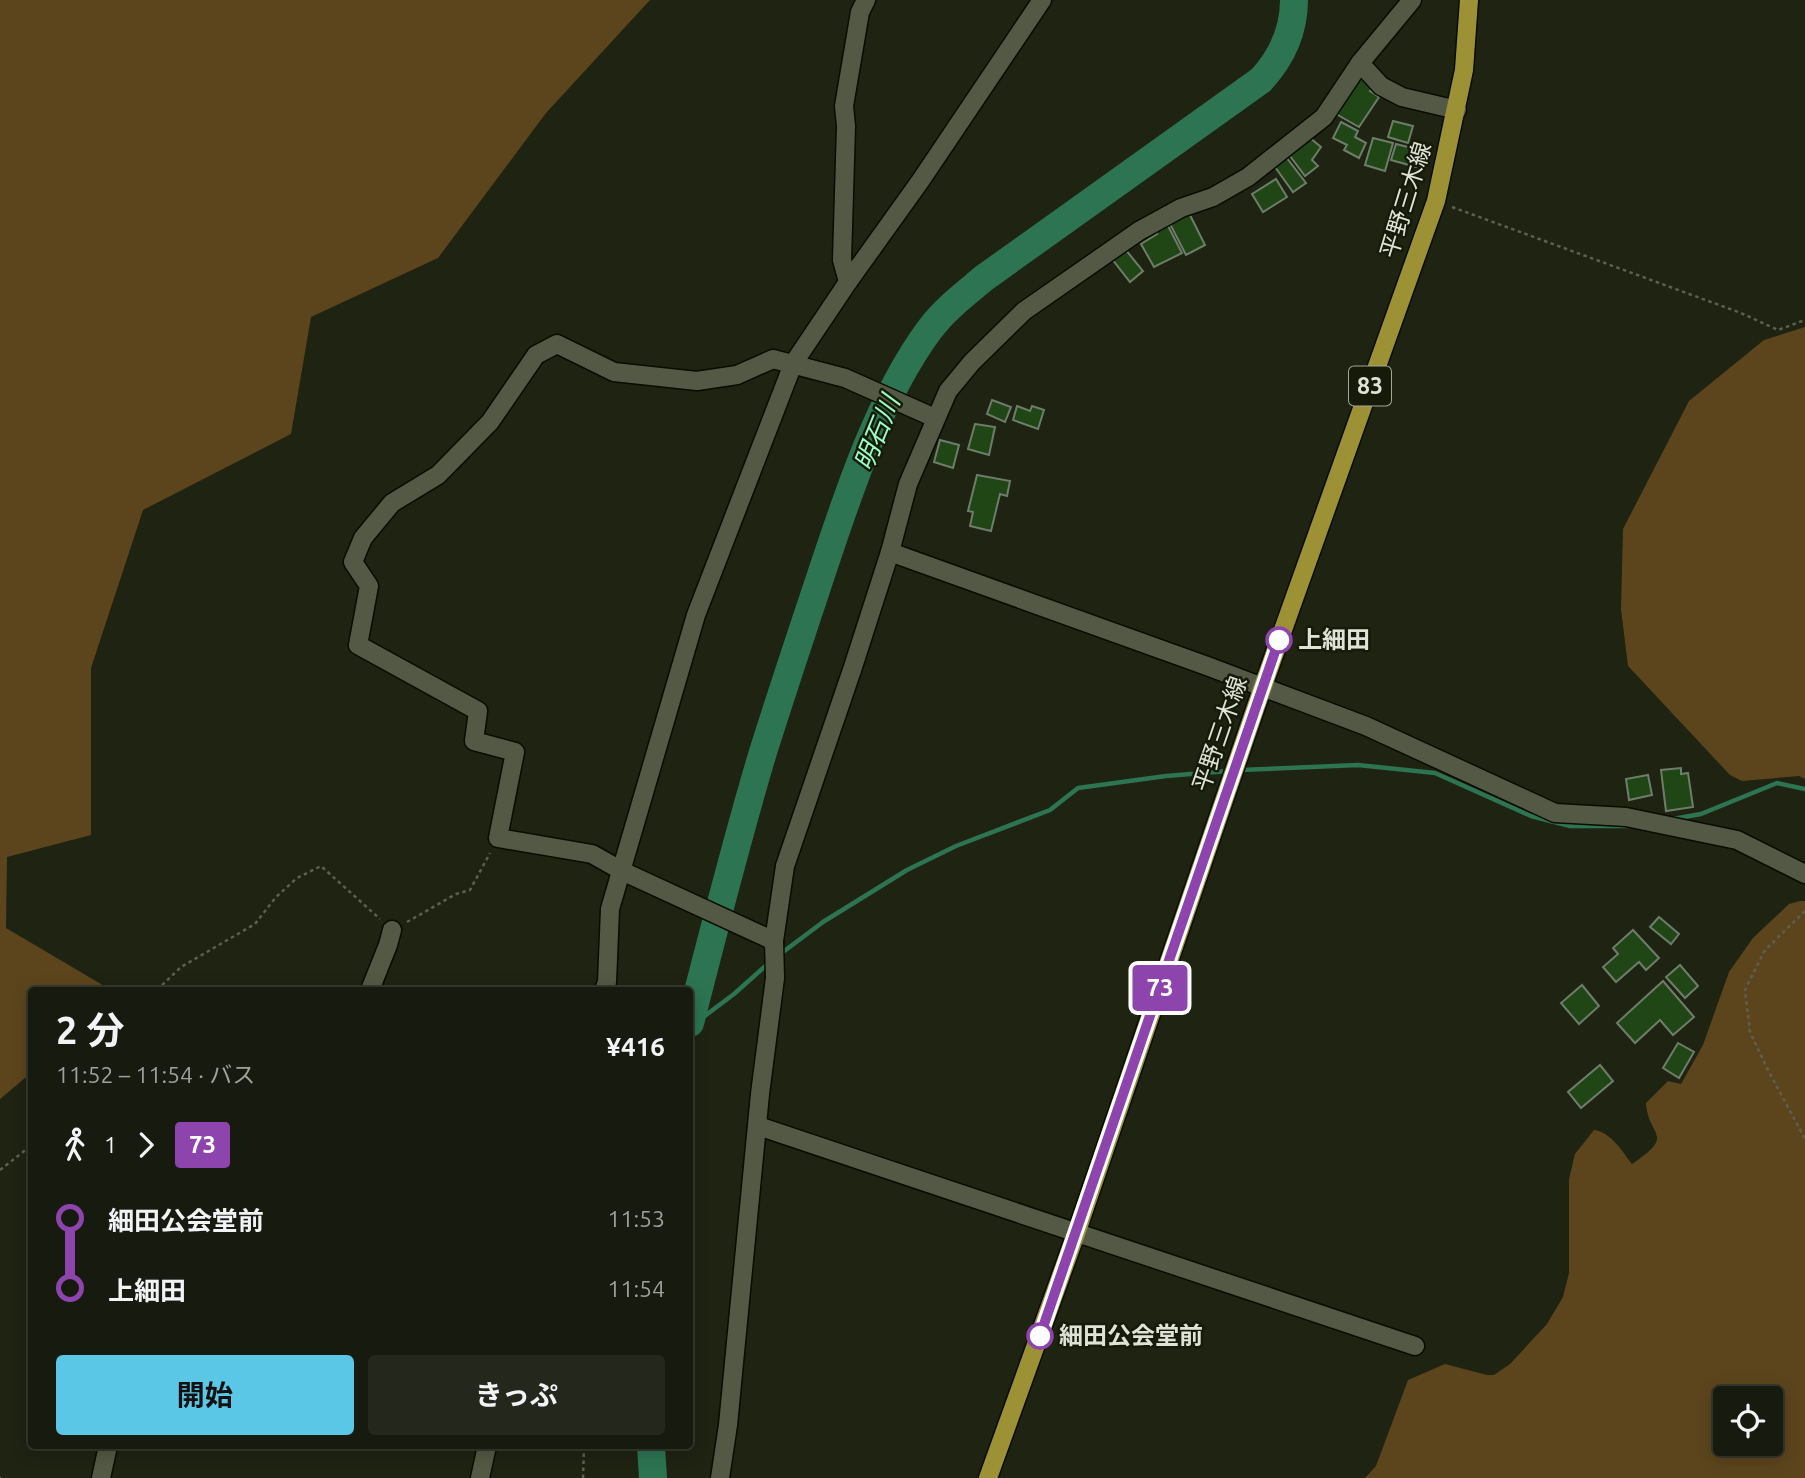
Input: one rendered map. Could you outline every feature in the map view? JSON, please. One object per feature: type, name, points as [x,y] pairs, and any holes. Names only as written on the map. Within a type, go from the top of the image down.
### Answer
[{"type":"main road","name":"平野三木線","points":[[988,1478],[1077,1231],[1263,686],[1436,201],[1464,70],[1469,0]]},
{"type":"street","points":[[848,282],[842,260],[846,126],[844,106],[860,12],[866,0]]},
{"type":"street","points":[[605,987],[610,909],[696,615],[793,364],[1042,0]]},
{"type":"street","points":[[720,1478],[729,1425],[760,1094],[775,978],[775,941],[785,866],[890,552],[908,484],[935,418],[948,391],[972,362],[1024,311],[1139,231],[1181,208],[1213,197],[1248,177],[1324,117],[1360,64],[1412,0]]},
{"type":"street","points":[[1360,64],[1381,86],[1402,97],[1457,110]]},
{"type":"street","points":[[775,941],[622,871],[592,854],[498,838],[515,752],[474,741],[478,711],[359,645],[369,586],[353,562],[362,538],[392,503],[438,475],[490,422],[536,355],[557,344],[614,372],[697,381],[737,375],[773,359],[845,378],[935,418]]},
{"type":"street","points":[[890,552],[1263,686],[1366,726],[1555,813],[1626,817],[1737,840],[1805,874]]},
{"type":"street","points":[[371,987],[392,930]]},
{"type":"street","points":[[758,1126],[1415,1346]]},
{"type":"street","points":[[101,1478],[107,1449]]},
{"type":"street","points":[[480,1478],[485,1449]]},
{"type":"path","points":[[1436,201],[1741,313],[1779,330],[1805,320]]},
{"type":"path","points":[[160,987],[181,967],[255,924],[276,897],[297,878],[321,866],[392,930],[456,894],[470,890],[498,838]]},
{"type":"path","points":[[1805,911],[1765,950],[1745,990],[1750,1032],[1805,1139]]},
{"type":"path","points":[[0,1170],[28,1148]]},
{"type":"path","points":[[583,1478],[584,1449]]},
{"type":"shaded area","points":[[0,0],[650,0],[546,113],[438,258],[311,317],[291,434],[143,510],[91,668],[91,835],[7,857],[6,928],[106,987],[28,987],[28,1076],[0,1099]]},
{"type":"shaded area","points":[[1805,327],[1805,779],[1799,776],[1742,781],[1730,775],[1628,666],[1621,609],[1623,529],[1689,401],[1764,340]]},
{"type":"shaded area","points":[[1805,901],[1805,1478],[1365,1478],[1376,1466],[1408,1380],[1445,1364],[1494,1375],[1510,1364],[1547,1324],[1563,1297],[1569,1273],[1569,1179],[1575,1154],[1594,1130],[1611,1138],[1632,1164],[1653,1147],[1657,1135],[1646,1103],[1668,1081],[1681,1084],[1703,1045],[1729,972],[1753,938],[1789,904]]},
{"type":"building","points":[[1360,76],[1375,84],[1370,91],[1379,97],[1359,127],[1336,114]]},
{"type":"building","points":[[1393,121],[1413,126],[1408,143],[1388,137]]},
{"type":"building","points":[[1341,122],[1358,131],[1355,137],[1366,143],[1359,158],[1344,150],[1347,145],[1333,138]]},
{"type":"building","points":[[1310,138],[1321,147],[1312,160],[1318,166],[1305,176],[1290,156]]},
{"type":"building","points":[[1373,138],[1393,143],[1385,171],[1365,165]]},
{"type":"building","points":[[1396,144],[1420,150],[1416,167],[1391,160]]},
{"type":"building","points":[[1286,157],[1306,183],[1293,192],[1275,167]]},
{"type":"building","points":[[1276,179],[1287,197],[1263,212],[1252,194]]},
{"type":"building","points":[[1189,213],[1205,245],[1186,255],[1170,224]]},
{"type":"building","points":[[1167,224],[1182,253],[1154,267],[1141,244]]},
{"type":"building","points":[[1125,249],[1143,271],[1130,282],[1112,259]]},
{"type":"building","points":[[992,400],[1011,407],[1005,422],[987,414]]},
{"type":"building","points":[[1017,406],[1030,411],[1032,406],[1044,410],[1038,429],[1013,420]]},
{"type":"building","points":[[975,424],[995,427],[989,455],[968,449]]},
{"type":"building","points":[[940,440],[959,445],[953,468],[934,462]]},
{"type":"building","points":[[977,475],[1010,481],[1007,496],[1000,494],[991,531],[970,526],[973,512],[968,511]]},
{"type":"building","points":[[1681,768],[1681,774],[1688,773],[1693,807],[1666,811],[1661,770]]},
{"type":"building","points":[[1648,775],[1652,795],[1629,800],[1626,779]]},
{"type":"building","points":[[1659,917],[1679,934],[1671,944],[1650,927]]},
{"type":"building","points":[[1633,930],[1659,958],[1646,970],[1639,962],[1616,982],[1603,967],[1618,954],[1613,948]]},
{"type":"building","points":[[1680,965],[1698,986],[1685,998],[1666,977]]},
{"type":"building","points":[[1663,981],[1694,1017],[1673,1035],[1660,1020],[1635,1043],[1617,1023]]},
{"type":"building","points":[[1582,985],[1599,1006],[1579,1024],[1561,1003]]},
{"type":"building","points":[[1678,1043],[1694,1052],[1679,1078],[1663,1068]]},
{"type":"building","points":[[1600,1065],[1613,1081],[1581,1108],[1568,1092]]},
{"type":"waterway","name":"明石川","points":[[693,1011],[769,732],[838,524],[878,421],[911,357],[942,315],[984,278],[1261,80],[1285,43],[1292,22],[1294,0]]},
{"type":"waterway","points":[[1240,770],[1358,765],[1435,773],[1531,816],[1570,826],[1633,826]]},
{"type":"waterway","points":[[779,955],[823,922],[907,870],[956,846],[1050,810],[1078,788],[1228,771]]},
{"type":"waterway","points":[[1673,819],[1701,814],[1777,783],[1805,789]]},
{"type":"waterway","points":[[693,1025],[770,962]]},
{"type":"waterway","name":"明石川","points":[[651,1449],[653,1478]]},
{"type":"bus line","name":"73","points":[[1040,1336],[1279,640]]},
{"type":"place","name":"上細田","points":[[1279,640]]},
{"type":"place","name":"細田公会堂前","points":[[1040,1336]]}]
